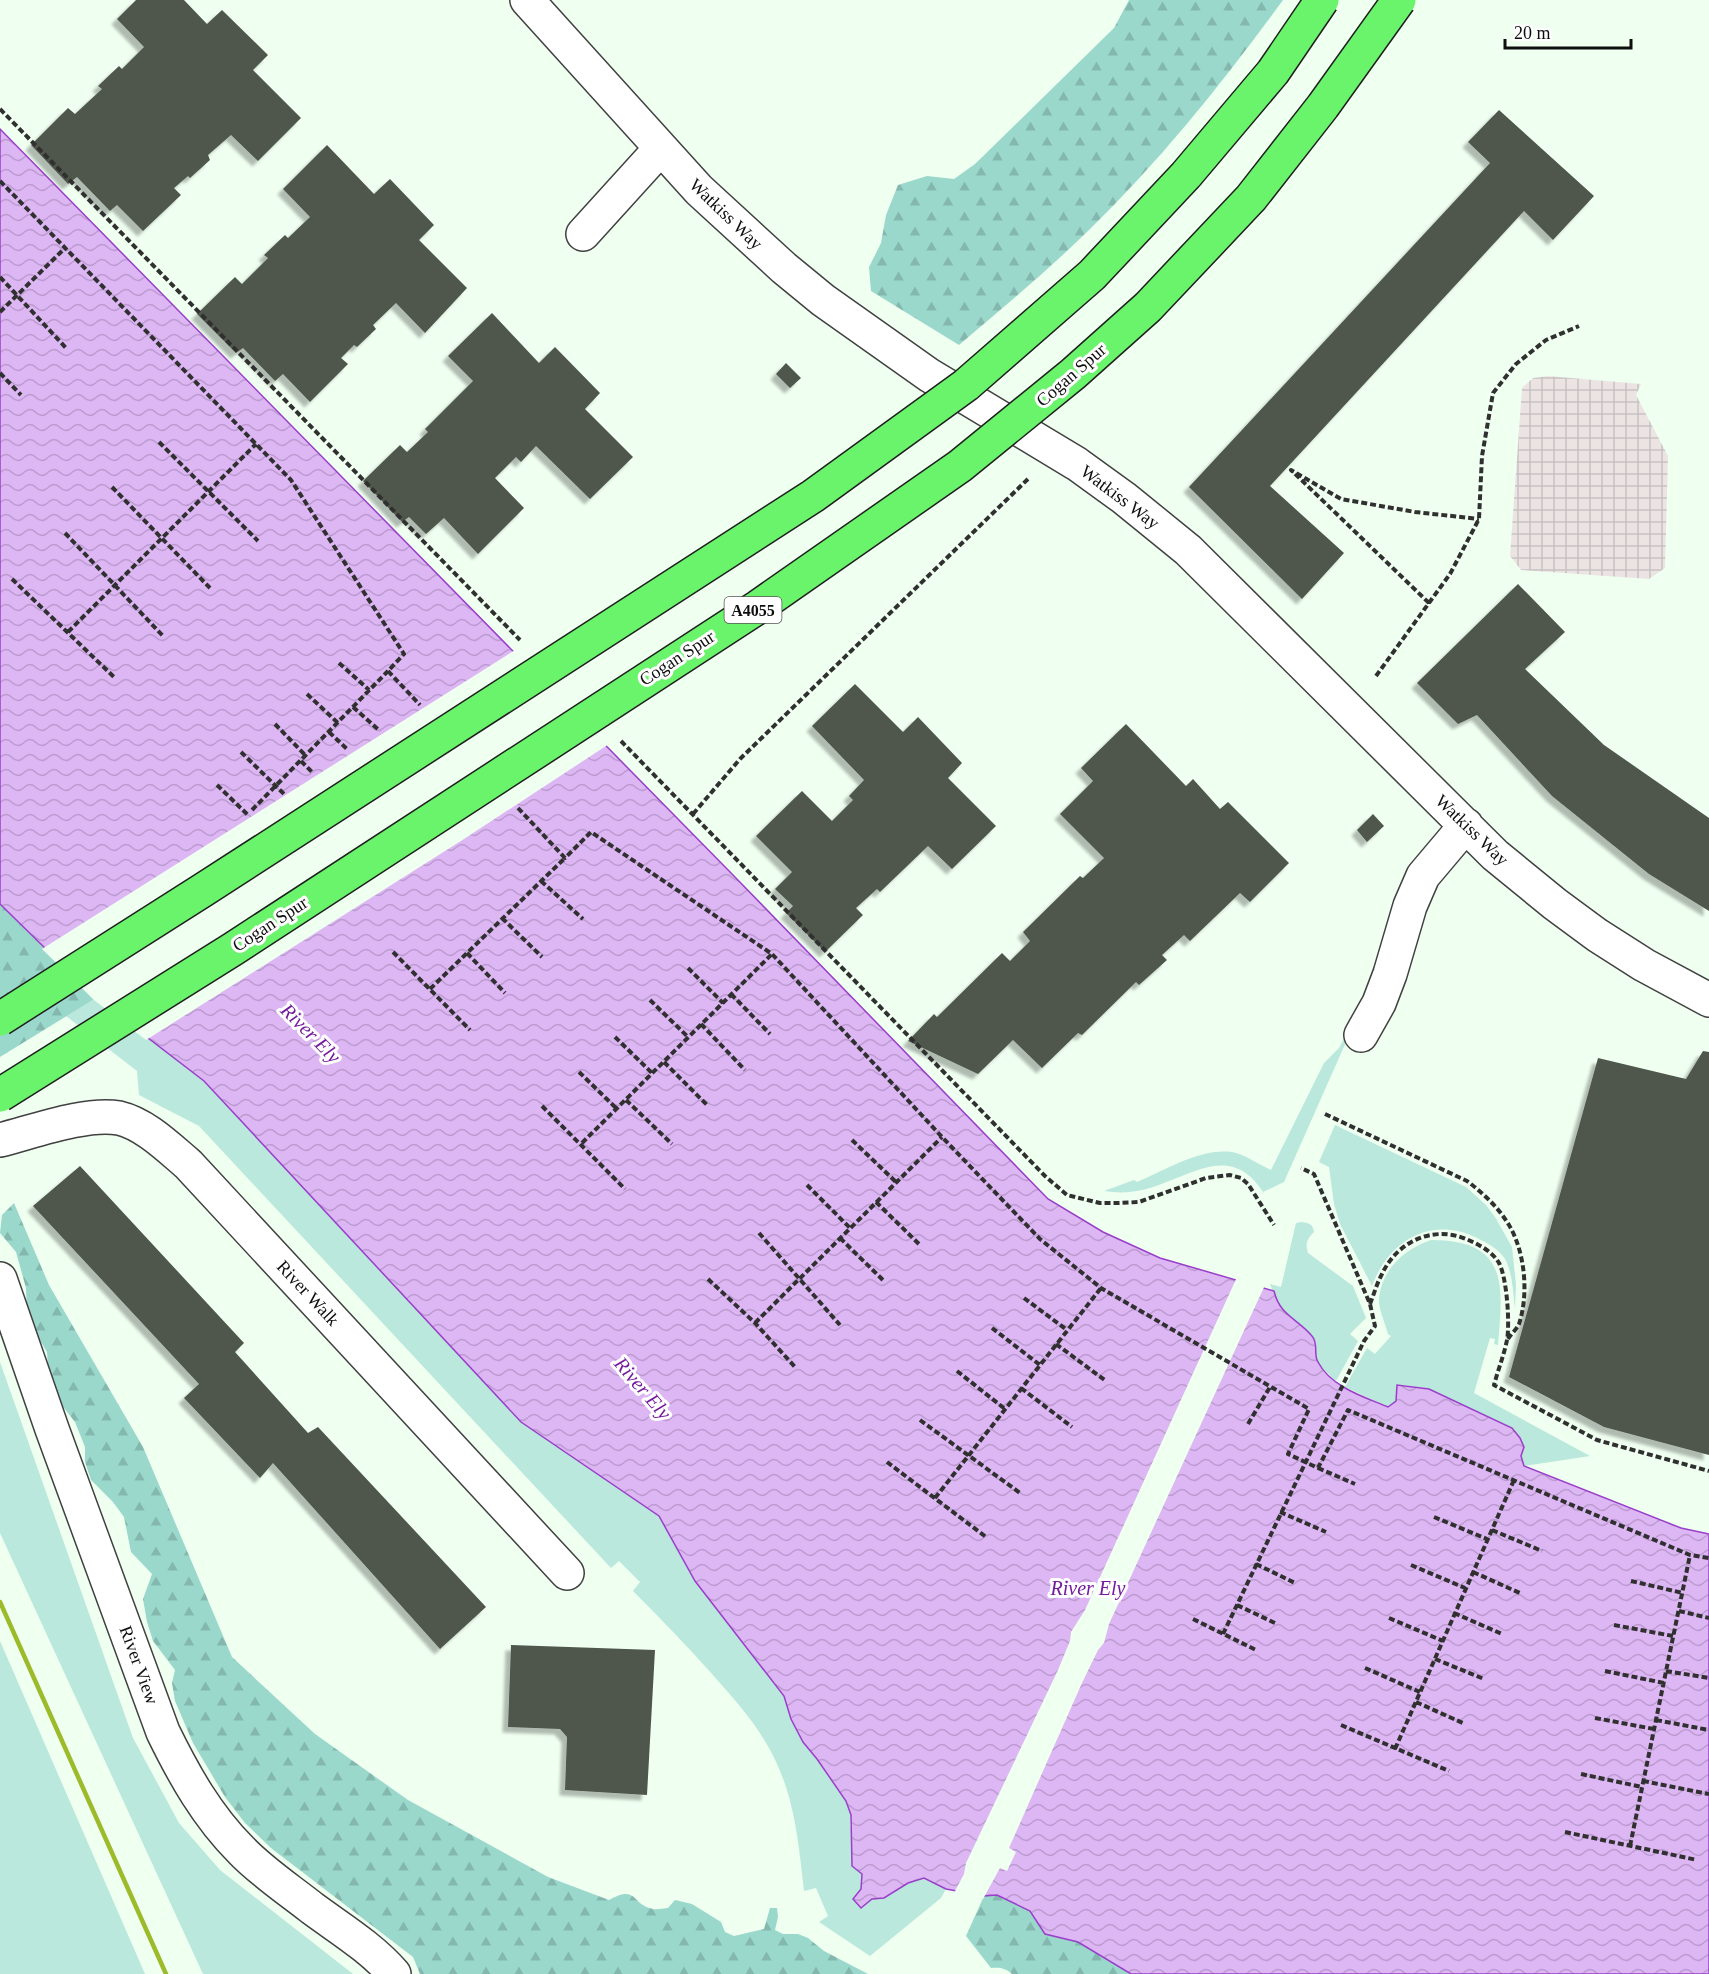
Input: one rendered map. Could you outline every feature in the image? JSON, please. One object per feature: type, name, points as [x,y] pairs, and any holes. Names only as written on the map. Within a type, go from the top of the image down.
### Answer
[{"type":"main road","points":[[0,1019],[204,890],[813,496],[958,391],[1092,275],[1179,183],[1273,72],[1322,0]]},
{"type":"main road","name":"Cogan Spur","points":[[0,1095],[233,949],[758,607],[987,446],[1148,307],[1251,198],[1323,106],[1399,0]]},
{"type":"street","name":"Watkiss Way","points":[[527,0],[699,190],[784,268],[824,300],[929,375],[1103,482],[1166,531],[1264,624],[1495,855],[1597,935],[1644,965],[1709,1000]]},
{"type":"street","points":[[583,234],[661,148]]},
{"type":"street","points":[[1361,1035],[1390,974],[1410,906],[1423,876],[1466,825]]},
{"type":"street","name":"River Walk","points":[[0,1140],[89,1118],[119,1118],[139,1127],[167,1146],[188,1164],[567,1573]]},
{"type":"street","name":"River View","points":[[0,1279],[163,1732],[179,1765],[199,1800],[220,1828],[242,1851],[272,1877],[374,1955],[394,1974]]},
{"type":"path","points":[[0,182],[291,480],[404,654],[248,814]]},
{"type":"path","points":[[0,312],[64,248]]},
{"type":"path","points":[[0,277],[67,349]]},
{"type":"path","points":[[1376,676],[1450,574],[1479,519],[1482,456],[1493,393],[1516,364],[1546,340],[1579,326]]},
{"type":"path","points":[[0,373],[21,395]]},
{"type":"path","points":[[159,442],[258,541]]},
{"type":"path","points":[[68,632],[256,444]]},
{"type":"path","points":[[1429,603],[1290,470],[1341,499],[1415,512],[1479,519]]},
{"type":"path","points":[[693,814],[756,743],[1031,476]]},
{"type":"path","points":[[112,487],[210,588]]},
{"type":"path","points":[[65,533],[164,637]]},
{"type":"path","points":[[12,579],[115,678]]},
{"type":"path","points":[[339,663],[369,690]]},
{"type":"path","points":[[388,671],[420,705]]},
{"type":"path","points":[[307,694],[338,723]]},
{"type":"path","points":[[353,707],[383,733]]},
{"type":"path","points":[[275,724],[306,756]]},
{"type":"path","points":[[329,732],[352,754]]},
{"type":"path","points":[[241,752],[289,799]]},
{"type":"path","points":[[218,785],[255,822]]},
{"type":"path","points":[[516,807],[565,858]]},
{"type":"path","points":[[430,989],[591,832],[772,954],[1040,1239],[1101,1288],[1309,1409],[1288,1454],[1355,1484]]},
{"type":"path","points":[[541,880],[583,919]]},
{"type":"path","points":[[502,918],[542,957]]},
{"type":"path","points":[[393,952],[470,1030]]},
{"type":"path","points":[[467,953],[505,993]]},
{"type":"path","points":[[582,1143],[772,954]]},
{"type":"path","points":[[688,968],[723,1003]]},
{"type":"path","points":[[731,994],[770,1034]]},
{"type":"path","points":[[651,1000],[688,1037]]},
{"type":"path","points":[[701,1024],[746,1070]]},
{"type":"path","points":[[615,1037],[652,1073]]},
{"type":"path","points":[[664,1062],[708,1106]]},
{"type":"path","points":[[579,1072],[616,1108]]},
{"type":"path","points":[[626,1100],[672,1144]]},
{"type":"path","points":[[542,1106],[582,1143],[625,1189]]},
{"type":"path","points":[[1325,1114],[1467,1181],[1484,1194],[1498,1210],[1517,1244],[1522,1262],[1524,1284],[1518,1326],[1507,1339]]},
{"type":"path","points":[[755,1323],[942,1137]]},
{"type":"path","points":[[852,1140],[896,1182]]},
{"type":"path","points":[[1223,1634],[1364,1341],[1376,1326],[1370,1304],[1314,1174],[1300,1168]]},
{"type":"path","points":[[807,1185],[850,1228]]},
{"type":"path","points":[[876,1202],[921,1246]]},
{"type":"path","points":[[759,1233],[840,1325]]},
{"type":"path","points":[[1370,1304],[1382,1273],[1399,1249],[1411,1241],[1428,1235],[1446,1233],[1463,1238],[1491,1253],[1499,1263],[1506,1294],[1507,1339],[1494,1385],[1597,1440],[1709,1471]]},
{"type":"path","points":[[840,1238],[885,1282]]},
{"type":"path","points":[[708,1279],[755,1323],[795,1367]]},
{"type":"path","points":[[934,1498],[1101,1288]]},
{"type":"path","points":[[1024,1298],[1067,1330]]},
{"type":"path","points":[[992,1328],[1040,1365]]},
{"type":"path","points":[[1056,1344],[1106,1381]]},
{"type":"path","points":[[957,1371],[1005,1409]]},
{"type":"path","points":[[1248,1424],[1270,1387]]},
{"type":"path","points":[[1021,1388],[1072,1427]]},
{"type":"path","points":[[1318,1468],[1348,1410],[1690,1555],[1709,1558]]},
{"type":"path","points":[[920,1420],[1020,1493]]},
{"type":"path","points":[[887,1462],[986,1537]]},
{"type":"path","points":[[1395,1749],[1514,1479]]},
{"type":"path","points":[[1281,1512],[1326,1532]]},
{"type":"path","points":[[1434,1517],[1487,1539]]},
{"type":"path","points":[[1492,1530],[1542,1551]]},
{"type":"path","points":[[1630,1846],[1690,1555]]},
{"type":"path","points":[[1256,1564],[1295,1583]]},
{"type":"path","points":[[1411,1565],[1466,1588]]},
{"type":"path","points":[[1473,1572],[1522,1594]]},
{"type":"path","points":[[1631,1581],[1683,1593]]},
{"type":"path","points":[[1237,1605],[1276,1624]]},
{"type":"path","points":[[1679,1611],[1709,1618]]},
{"type":"path","points":[[1454,1613],[1502,1634]]},
{"type":"path","points":[[1389,1618],[1443,1641]]},
{"type":"path","points":[[1193,1619],[1256,1650]]},
{"type":"path","points":[[1614,1624],[1673,1636]]},
{"type":"path","points":[[1435,1659],[1484,1679]]},
{"type":"path","points":[[1365,1668],[1420,1692]]},
{"type":"path","points":[[1605,1671],[1664,1683]]},
{"type":"path","points":[[1666,1671],[1709,1678]]},
{"type":"path","points":[[1416,1702],[1465,1724]]},
{"type":"path","points":[[1596,1718],[1654,1729]]},
{"type":"path","points":[[1656,1720],[1709,1730]]},
{"type":"path","points":[[1341,1725],[1449,1771]]},
{"type":"path","points":[[1581,1774],[1642,1787]]},
{"type":"path","points":[[1643,1781],[1709,1794]]},
{"type":"path","points":[[1564,1832],[1697,1860]]},
{"type":"shaded area","points":[[1548,376],[1641,384],[1636,395],[1668,456],[1665,568],[1649,579],[1521,570],[1510,556],[1522,388],[1533,378]]},
{"type":"shaded area","points":[[96,998],[204,1081],[521,1422],[659,1516],[695,1581],[784,1696],[791,1719],[803,1742],[846,1801],[851,1815],[850,1825],[862,1873],[861,1889],[853,1899],[862,1908],[872,1899],[884,1898],[908,1883],[925,1878],[946,1889],[941,1898],[870,1956],[819,1922],[828,1916],[816,1888],[804,1891],[795,1826],[786,1787],[772,1754],[746,1713],[633,1591],[640,1582],[619,1561],[611,1568],[199,1126],[139,1095],[137,1071],[66,1016]]},
{"type":"shaded area","points":[[1347,1033],[1350,1033],[1284,1182],[1263,1192],[1250,1176],[1236,1168],[1222,1165],[1191,1172],[1142,1190],[1104,1191],[1134,1180],[1137,1182],[1171,1166],[1208,1153],[1237,1153],[1271,1170],[1324,1063],[1339,1048]]},
{"type":"shaded area","points":[[1335,1125],[1466,1187],[1486,1205],[1512,1247],[1516,1284],[1515,1309],[1511,1277],[1505,1259],[1496,1249],[1483,1241],[1458,1231],[1426,1232],[1412,1237],[1388,1257],[1372,1286],[1340,1224],[1334,1204],[1329,1167],[1319,1162]]},
{"type":"shaded area","points":[[1301,1222],[1313,1227],[1314,1232],[1307,1242],[1308,1253],[1353,1286],[1366,1318],[1350,1334],[1358,1341],[1336,1381],[1321,1367],[1315,1357],[1316,1344],[1313,1337],[1280,1309],[1270,1284],[1281,1287],[1296,1223]]},
{"type":"shaded area","points":[[1431,1240],[1456,1242],[1475,1248],[1488,1257],[1496,1270],[1501,1303],[1498,1345],[1494,1344],[1495,1339],[1490,1338],[1474,1393],[1590,1456],[1524,1466],[1521,1456],[1430,1389],[1403,1385],[1396,1401],[1388,1407],[1345,1387],[1367,1348],[1375,1354],[1391,1336],[1388,1334],[1379,1301],[1385,1277],[1404,1254]]},
{"type":"shaded area","points":[[0,1362],[133,1738],[179,1823],[220,1870],[353,1974],[203,1974],[0,1533]]},
{"type":"shaded area","points":[[0,1641],[145,1974],[0,1974]]},
{"type":"green space","points":[[1129,0],[1283,0],[1215,90],[1116,203],[1058,260],[959,345],[871,291],[869,267],[881,243],[886,215],[898,185],[927,176],[954,179],[975,164],[1114,28]]},
{"type":"green space","points":[[0,904],[96,998],[0,1057]]},
{"type":"green space","points":[[14,1203],[49,1285],[143,1447],[232,1657],[315,1734],[408,1800],[548,1877],[609,1900],[625,1894],[630,1895],[641,1904],[653,1909],[668,1908],[675,1900],[692,1904],[721,1922],[725,1932],[734,1936],[764,1929],[770,1908],[777,1908],[778,1917],[775,1930],[783,1934],[798,1934],[808,1938],[824,1951],[868,1974],[420,1974],[413,1957],[271,1848],[245,1823],[225,1797],[193,1743],[175,1701],[172,1683],[175,1670],[153,1641],[147,1622],[143,1599],[152,1574],[131,1552],[124,1517],[91,1480],[85,1462],[85,1447],[75,1422],[57,1399],[48,1366],[47,1352],[27,1314],[26,1288],[16,1252],[0,1233],[2,1215]]},
{"type":"green space","points":[[997,1895],[1030,1911],[1045,1934],[1078,1942],[1131,1974],[1012,1974],[1002,1968],[991,1968],[966,1936],[984,1896]]},
{"type":"water","name":"River Ely","points":[[0,129],[1048,1199],[1103,1232],[1160,1258],[1274,1291],[1280,1306],[1314,1339],[1317,1359],[1324,1371],[1349,1390],[1388,1407],[1396,1401],[1397,1385],[1429,1389],[1512,1428],[1524,1447],[1521,1456],[1524,1466],[1681,1528],[1709,1534],[1709,1974],[1131,1974],[1078,1942],[1045,1934],[1030,1911],[997,1895],[984,1896],[946,1889],[924,1878],[908,1883],[884,1898],[872,1899],[861,1908],[853,1899],[861,1889],[862,1874],[852,1866],[851,1815],[846,1801],[803,1742],[791,1719],[784,1696],[695,1581],[659,1516],[521,1422],[204,1081],[96,998],[0,904]]},
{"type":"pier","points":[[515,650],[609,744],[464,839],[146,1040],[94,1000],[42,949]]},
{"type":"pier","points":[[1237,1277],[1265,1285],[1109,1624],[1104,1643],[1098,1650],[1082,1683],[1009,1848],[1016,1852],[1007,1871],[1000,1868],[983,1899],[954,1893],[964,1874],[966,1863],[1058,1670],[1070,1641],[1071,1632],[1085,1610]]},
{"type":"building","points":[[136,0],[184,0],[207,24],[222,10],[268,55],[253,70],[301,118],[258,161],[231,135],[208,155],[210,160],[190,178],[188,176],[174,188],[181,195],[143,231],[117,205],[110,211],[77,177],[68,184],[31,145],[68,108],[75,114],[102,89],[98,86],[119,66],[122,69],[144,47],[117,19]]},
{"type":"building","points":[[1499,110],[1594,196],[1553,240],[1524,211],[1270,486],[1344,553],[1302,599],[1189,487],[1490,163],[1468,142]]},
{"type":"building","points":[[327,145],[374,194],[390,179],[434,225],[419,240],[467,288],[425,333],[396,303],[373,325],[376,329],[341,358],[348,364],[310,402],[283,374],[275,381],[243,348],[236,353],[197,314],[235,277],[242,284],[268,258],[264,255],[285,235],[288,238],[310,217],[283,189]]},
{"type":"building","points":[[492,313],[539,363],[555,347],[600,393],[585,409],[633,457],[590,499],[536,446],[521,462],[516,457],[495,478],[524,508],[478,554],[444,518],[426,534],[409,517],[402,522],[363,481],[400,445],[407,452],[428,432],[425,429],[473,381],[448,356]]},
{"type":"building","points":[[786,363],[801,378],[790,388],[776,374]]},
{"type":"building","points":[[1518,584],[1565,632],[1525,669],[1604,745],[1709,818],[1709,911],[1649,874],[1552,796],[1477,715],[1458,724],[1417,683]]},
{"type":"building","points":[[855,684],[903,732],[918,717],[962,763],[948,778],[996,826],[952,869],[928,846],[880,892],[877,889],[856,908],[863,915],[825,952],[786,913],[793,906],[775,889],[792,872],[756,836],[802,791],[832,821],[853,800],[849,796],[864,780],[812,726]]},
{"type":"building","points":[[1126,724],[1186,786],[1193,779],[1220,809],[1228,802],[1289,863],[1250,902],[1240,893],[1190,941],[1184,935],[1162,955],[1167,960],[1139,985],[1136,982],[1082,1035],[1078,1033],[1042,1068],[1013,1040],[978,1074],[908,1041],[934,1014],[937,1017],[1002,953],[1010,961],[1030,941],[1023,932],[1080,876],[1083,878],[1104,858],[1060,814],[1093,781],[1081,768]]},
{"type":"building","points":[[1373,814],[1384,826],[1367,842],[1357,830]]},
{"type":"building","points":[[1703,1051],[1709,1052],[1709,1455],[1604,1427],[1509,1377],[1598,1058],[1686,1079]]},
{"type":"building","points":[[80,1166],[244,1343],[235,1352],[308,1433],[318,1427],[486,1607],[440,1649],[273,1463],[260,1478],[184,1398],[199,1384],[33,1206]]},
{"type":"building","points":[[511,1645],[655,1650],[647,1795],[565,1790],[567,1737],[560,1729],[508,1727]]},
{"type":"railway","points":[[0,1602],[166,1974]]}]
